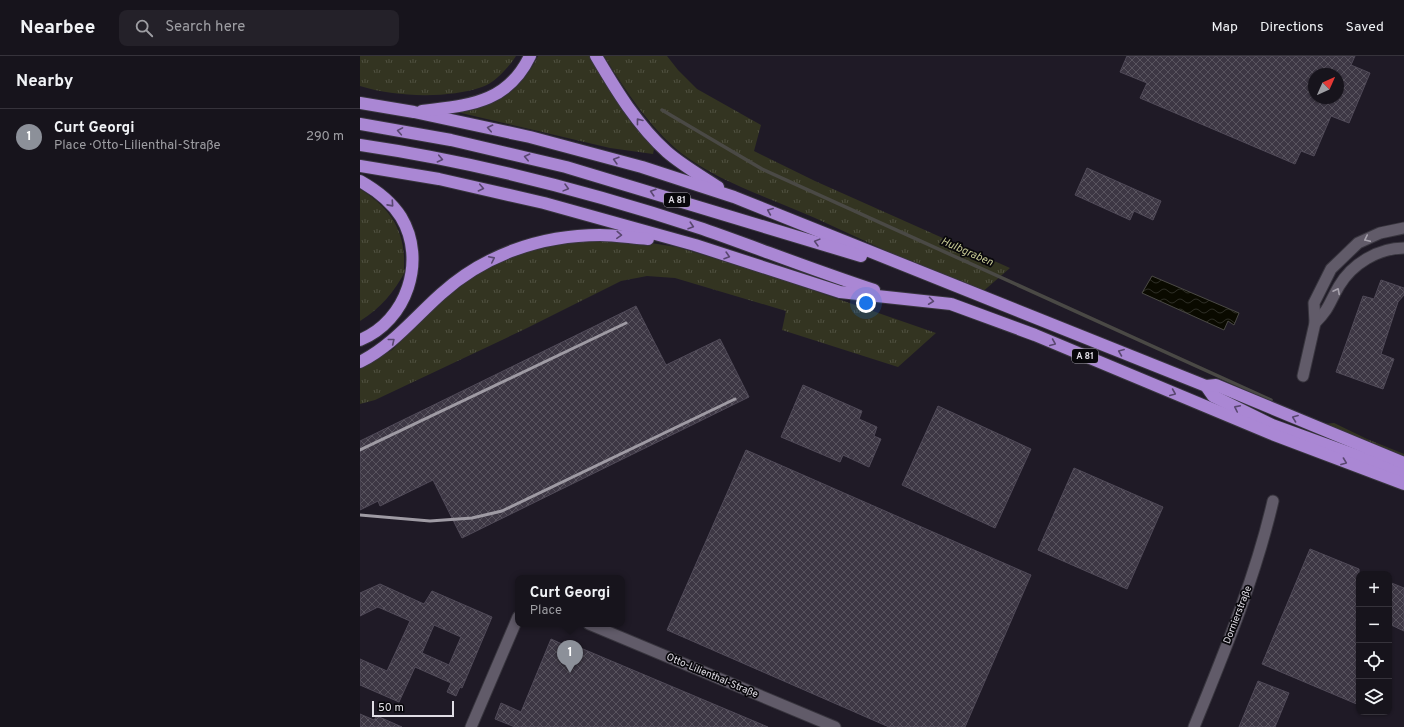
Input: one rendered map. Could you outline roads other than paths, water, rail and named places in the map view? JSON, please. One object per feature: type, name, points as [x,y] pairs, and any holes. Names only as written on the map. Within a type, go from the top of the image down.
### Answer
[{"type":"highway","points":[[414,112],[466,106],[490,98],[508,86],[530,56]]},
{"type":"highway","points":[[596,56],[623,100],[649,134],[684,165],[734,197]]},
{"type":"highway","points":[[360,103],[414,112],[574,148],[642,167],[734,197],[987,297]]},
{"type":"highway","name":"A 81","points":[[360,124],[480,146],[594,175],[835,247],[925,279],[987,297],[1206,386],[1216,386],[1404,463]]},
{"type":"highway","name":"A 81","points":[[360,145],[478,167],[614,202],[720,235],[892,297],[951,304],[984,314],[1309,444],[1404,484]]},
{"type":"highway","points":[[360,166],[439,179],[513,195],[676,240],[840,292],[892,297]]},
{"type":"highway","points":[[360,181],[380,193],[398,212],[407,229],[412,253],[411,278],[401,304],[383,325],[372,334],[360,340]]},
{"type":"highway","points":[[360,362],[393,341],[442,293],[463,276],[489,260],[519,248],[549,239],[583,235],[619,235],[676,240]]},
{"type":"highway","name":"A 81","points":[[1206,386],[1213,396],[1272,430]]},
{"type":"highway","name":"A 81","points":[[1309,444],[1404,473]]},
{"type":"street","points":[[1303,376],[1315,322],[1314,303],[1331,269],[1358,243],[1380,233],[1404,228]]},
{"type":"street","points":[[1315,322],[1328,311],[1340,286],[1351,272],[1366,259],[1382,251],[1404,248]]},
{"type":"street","name":"Dornierstraße","points":[[1194,727],[1246,595],[1262,547],[1273,501]]},
{"type":"street","points":[[471,727],[515,624]]},
{"type":"street","name":"Otto-Lilienthal-Straße","points":[[596,627],[835,727]]},
{"type":"water","points":[[1152,276],[1239,313],[1234,325],[1228,321],[1224,330],[1142,293]]},
{"type":"waterway","name":"Hulbgraben","points":[[662,110],[762,169],[1271,400]]},
{"type":"railway","points":[[360,450],[626,323]]},
{"type":"railway","points":[[360,515],[430,521],[472,518],[502,511],[735,399]]},
{"type":"place","name":"Curt Georgi","points":[[570,673]]}]
